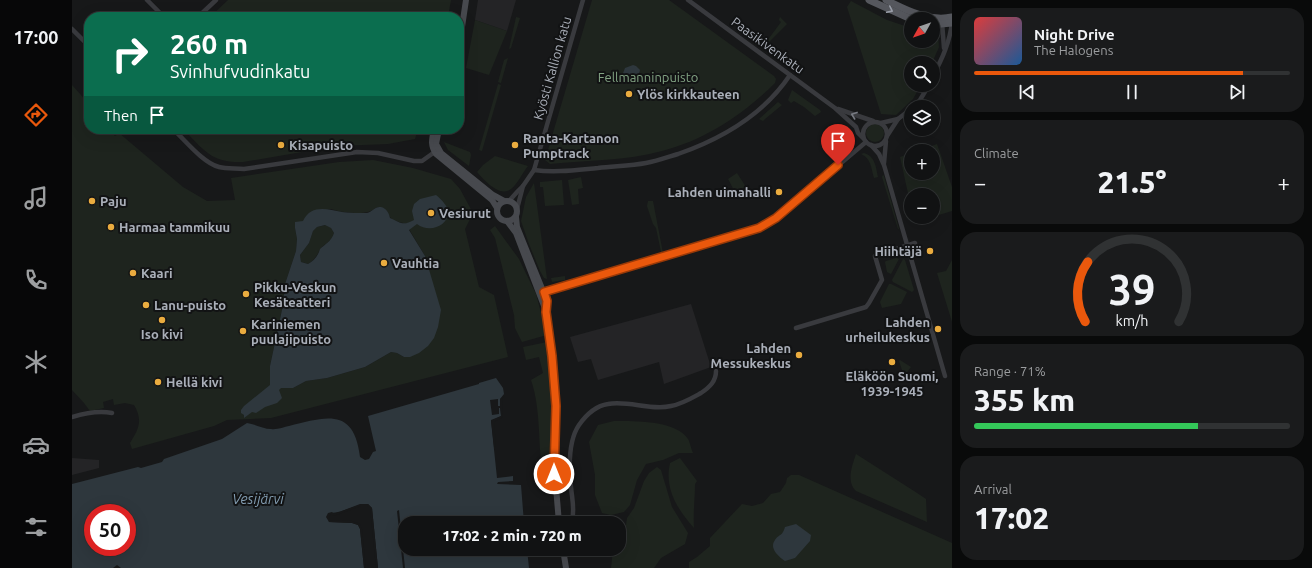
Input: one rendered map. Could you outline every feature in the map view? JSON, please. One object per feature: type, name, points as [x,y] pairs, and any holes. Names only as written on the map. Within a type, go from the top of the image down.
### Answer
[{"type":"main road","points":[[464,13],[466,0]]},
{"type":"main road","points":[[869,0],[904,16]]},
{"type":"main road","points":[[886,0],[914,13],[952,23]]},
{"type":"main road","points":[[942,21],[952,17]]},
{"type":"main road","points":[[433,134],[431,143],[437,151],[492,200],[497,208],[499,218],[507,221],[516,233],[542,293],[547,301],[546,312],[552,356],[556,406],[554,463],[558,516]]},
{"type":"main road","points":[[437,151],[436,141],[438,134]]},
{"type":"main road","points":[[437,151],[493,195],[514,203],[517,208],[517,227],[542,293]]},
{"type":"main road","points":[[497,208],[500,204],[506,201]]},
{"type":"main road","points":[[507,221],[510,221],[516,217]]},
{"type":"main road","points":[[564,556],[566,568]]},
{"type":"street","points":[[147,0],[159,12]]},
{"type":"street","points":[[203,12],[216,0]]},
{"type":"street","name":"Kyösti Kallion katu","points":[[506,201],[523,186],[534,170],[583,0]]},
{"type":"street","name":"Paasikivenkatu","points":[[688,0],[835,108],[856,127],[858,133],[864,140]]},
{"type":"street","points":[[940,62],[945,52],[951,32],[952,17]]},
{"type":"street","points":[[942,21],[945,52]]},
{"type":"street","points":[[72,29],[84,41]]},
{"type":"street","points":[[534,170],[546,172],[564,171],[647,163],[689,150],[741,124],[777,92],[790,75]]},
{"type":"street","name":"Paasikivenkatu","points":[[835,108],[874,121]]},
{"type":"street","points":[[871,146],[880,145],[898,119],[904,114]]},
{"type":"street","points":[[881,123],[898,119]]},
{"type":"street","points":[[884,165],[886,128],[881,123],[874,121],[865,126],[862,132],[864,140],[879,154],[884,165],[945,376]]},
{"type":"street","points":[[178,134],[204,159],[217,167],[222,168],[244,169],[357,152],[378,153],[414,161],[422,161],[437,151]]},
{"type":"street","points":[[542,293],[759,228],[776,218],[864,140]]},
{"type":"street","name":"Kyösti Kallion katu","points":[[517,208],[523,186]]},
{"type":"street","points":[[796,328],[866,307],[882,280],[875,256],[915,243]]},
{"type":"street","points":[[573,516],[571,458],[573,438],[585,416],[594,409],[608,404],[618,403],[662,407],[672,406],[694,397],[706,390],[714,382],[716,371]]},
{"type":"street","points":[[72,417],[84,413],[112,413]]},
{"type":"shaded area","points":[[478,0],[516,0],[507,31],[475,20]]},
{"type":"shaded area","points":[[691,304],[711,367],[664,384],[659,362],[598,380],[591,359],[578,362],[570,337]]},
{"type":"shaded area","points":[[72,458],[99,460],[99,468],[72,475]]},
{"type":"green space","points":[[228,0],[451,0],[449,12],[215,12]]},
{"type":"green space","name":"Fellmanninpuisto","points":[[592,0],[669,0],[774,76],[776,79],[775,83],[737,115],[708,133],[678,146],[635,157],[550,164],[545,160]]},
{"type":"green space","points":[[851,1],[887,20],[904,26],[904,48],[939,48],[935,56],[904,56],[904,92],[917,92],[912,100],[904,100],[904,107],[896,115],[881,114],[847,7]]},
{"type":"green space","points":[[516,17],[520,18],[511,48],[509,49]]},
{"type":"green space","points":[[780,17],[787,24],[769,42],[767,41],[781,22],[779,20]]},
{"type":"green space","points":[[475,20],[507,31],[489,75],[466,68]]},
{"type":"green space","points":[[508,58],[501,83],[498,82],[504,60]]},
{"type":"green space","points":[[498,84],[501,85],[482,151],[479,150]]},
{"type":"green space","points":[[72,85],[84,98],[84,134],[113,134],[115,136],[120,134],[183,187],[207,201],[235,200],[231,178],[339,162],[373,160],[413,168],[451,179],[460,189],[473,213],[465,229],[479,287],[494,295],[508,357],[271,418],[227,420],[214,426],[132,449],[130,443],[138,429],[139,424],[137,410],[134,405],[125,403],[114,405],[113,399],[103,402],[104,408],[90,411],[72,390]],"holes":[[[377,207],[384,208],[392,219],[402,223],[407,223],[425,256],[404,357],[397,353],[391,352],[365,367],[327,378],[306,381],[293,388],[281,388],[270,366],[283,305],[285,284],[296,251],[297,239],[295,228],[312,216],[331,209],[342,212],[362,213],[374,210]]]},
{"type":"green space","points":[[792,90],[821,112],[815,116],[794,101],[791,103],[788,100]]},
{"type":"green space","points":[[778,102],[782,105],[763,121],[759,119]]},
{"type":"green space","points":[[875,124],[881,127],[884,133],[881,139],[875,142],[869,139],[866,133],[869,127]]},
{"type":"green space","name":"Kisapuisto","points":[[188,134],[416,134],[415,139],[388,144],[337,146],[243,162],[232,162],[215,158],[203,149]]},
{"type":"green space","points":[[444,142],[470,152],[471,155],[469,166],[448,150]]},
{"type":"green space","points":[[940,153],[952,187],[952,211],[940,215],[940,188],[907,188],[905,180],[940,180]]},
{"type":"green space","points":[[861,154],[868,154],[873,159],[878,177],[874,178],[869,161]]},
{"type":"green space","points":[[495,156],[528,166],[515,185],[507,191],[497,190],[492,187],[477,172],[483,165]]},
{"type":"green space","points":[[904,156],[904,175],[900,157]]},
{"type":"green space","points":[[737,173],[746,187],[736,194],[728,179]]},
{"type":"green space","points":[[883,175],[884,176],[899,229],[882,177]]},
{"type":"green space","points":[[581,177],[583,188],[578,189],[579,204],[572,205],[568,180]]},
{"type":"green space","points":[[562,180],[564,205],[545,206],[543,187],[540,187],[540,182]]},
{"type":"green space","points":[[534,183],[547,279],[544,278],[540,271],[521,221],[526,197]]},
{"type":"green space","points":[[648,201],[653,201],[663,253],[661,252],[656,228],[653,224],[647,206]]},
{"type":"green space","points":[[326,225],[331,228],[334,233],[331,238],[321,248],[316,257],[308,264],[301,262],[300,255],[309,243],[313,231],[317,227]]},
{"type":"green space","points":[[495,226],[519,259],[536,294],[547,335],[522,342],[515,328],[514,315],[495,238],[490,230]]},
{"type":"green space","points":[[896,258],[899,259],[891,274],[887,272],[885,262]]},
{"type":"green space","points":[[903,259],[905,260],[914,290],[912,292],[893,282],[892,280]]},
{"type":"green space","points":[[952,260],[952,322],[937,273],[946,271]]},
{"type":"green space","points":[[565,276],[565,280],[552,282],[551,278]]},
{"type":"green space","points":[[889,284],[907,292],[901,304],[882,308],[880,302]]},
{"type":"green space","points":[[547,342],[552,417],[549,480],[544,481],[537,405],[531,380],[543,373],[539,357],[526,360],[523,347]]},
{"type":"green space","points":[[900,360],[911,367],[904,376],[899,361]]},
{"type":"green space","points":[[614,421],[654,423],[674,428],[688,439],[693,453],[679,453],[663,460],[646,464],[637,480],[630,505],[624,512],[611,515],[602,513],[595,495],[595,475],[589,442],[598,425]]},
{"type":"green space","points":[[856,454],[926,499],[927,522],[856,491],[851,483],[851,473]]},
{"type":"green space","points":[[680,458],[697,481],[695,484],[694,528],[678,506],[669,482],[670,463]]},
{"type":"green space","points":[[657,467],[661,470],[672,507],[688,533],[685,544],[661,558],[654,568],[611,568],[612,556],[626,556],[627,518],[634,508],[644,481],[649,473]]},
{"type":"green space","points":[[791,475],[799,475],[952,543],[952,568],[689,568],[689,562],[710,546],[710,538],[742,504],[752,506],[763,503],[771,494],[780,492],[786,483],[787,478]]},
{"type":"water","points":[[633,65],[640,70],[635,78],[626,81],[622,76],[625,68]]},
{"type":"water","points":[[436,195],[444,202],[449,212],[445,221],[437,227],[427,228],[417,224],[409,230],[425,256],[441,310],[438,327],[434,338],[428,346],[419,353],[410,357],[404,357],[397,353],[391,352],[365,367],[327,378],[306,381],[293,388],[281,388],[279,390],[282,398],[277,403],[265,407],[256,413],[252,412],[244,418],[241,410],[244,406],[270,385],[270,366],[283,305],[285,284],[296,251],[297,239],[295,222],[303,221],[310,212],[320,209],[367,213],[379,207],[386,210],[390,218],[402,223],[407,223],[414,220],[412,211],[414,204],[420,199]],"holes":[[[325,225],[331,228],[334,233],[333,236],[330,241],[320,249],[316,258],[308,264],[301,262],[300,255],[309,243],[313,231],[317,227]]]},
{"type":"water","name":"Vesijärvi","points":[[496,378],[503,388],[504,394],[500,399],[501,416],[491,421],[497,478],[513,476],[513,481],[498,482],[497,484],[521,485],[523,516],[398,516],[398,556],[528,556],[529,568],[378,568],[372,508],[368,504],[363,504],[338,512],[328,513],[329,522],[352,523],[358,525],[360,529],[364,568],[121,568],[117,565],[113,568],[72,568],[72,484],[162,462],[164,459],[222,439],[247,423],[273,429],[315,420],[336,419],[345,423],[352,430],[357,441],[360,457],[365,460],[369,459],[373,452],[376,451],[368,416]]},
{"type":"water","points":[[796,524],[811,535],[810,541],[795,558],[785,561],[775,552],[773,543],[782,534],[785,527]]},
{"type":"pier","points":[[505,396],[502,399],[503,417],[494,422],[496,446],[494,447],[491,420],[501,416],[500,408],[499,414],[492,415],[490,400],[498,399],[498,406],[500,406],[500,399]]},
{"type":"pier","points":[[360,504],[368,504],[372,508],[378,568],[376,568],[370,509],[367,506],[361,506],[334,516],[331,514],[329,517],[330,520],[352,521],[360,524],[362,529],[366,568],[364,568],[360,529],[358,525],[352,523],[329,522],[326,517],[328,513],[332,512],[334,514]]},
{"type":"pier","points":[[399,510],[398,520],[397,511]]},
{"type":"pier","points":[[402,556],[404,556],[405,568],[403,568]]},
{"type":"place","name":"Ylös kirkkauteen","points":[[629,94]]},
{"type":"place","name":"Kisapuisto","points":[[281,145]]},
{"type":"place","name":"Ranta-Kartanon Pumptrack","points":[[515,145]]},
{"type":"place","name":"Lahden uimahalli","points":[[779,192]]},
{"type":"place","name":"Paju","points":[[92,201]]},
{"type":"place","name":"Vesiurut","points":[[431,213]]},
{"type":"place","name":"Harmaa tammikuu","points":[[111,227]]},
{"type":"place","name":"Hiihtäjä","points":[[930,251]]},
{"type":"place","name":"Vauhtia","points":[[384,263]]},
{"type":"place","name":"Kaari","points":[[133,273]]},
{"type":"place","name":"Pikku-Veskun Kesäteatteri","points":[[246,294]]},
{"type":"place","name":"Lanu-puisto","points":[[146,305]]},
{"type":"place","name":"Iso kivi","points":[[162,320]]},
{"type":"place","name":"Lahden urheilukeskus","points":[[938,329]]},
{"type":"place","name":"Kariniemen puulajipuisto","points":[[243,331]]},
{"type":"place","name":"Lahden Messukeskus","points":[[799,355]]},
{"type":"place","name":"Eläköön Suomi, 1939-1945","points":[[892,362]]},
{"type":"place","name":"Hellä kivi","points":[[158,382]]},
{"type":"route","points":[[554,474],[556,406],[552,356],[546,312],[547,301],[544,292],[619,271],[759,228],[776,218],[838,165]]}]
